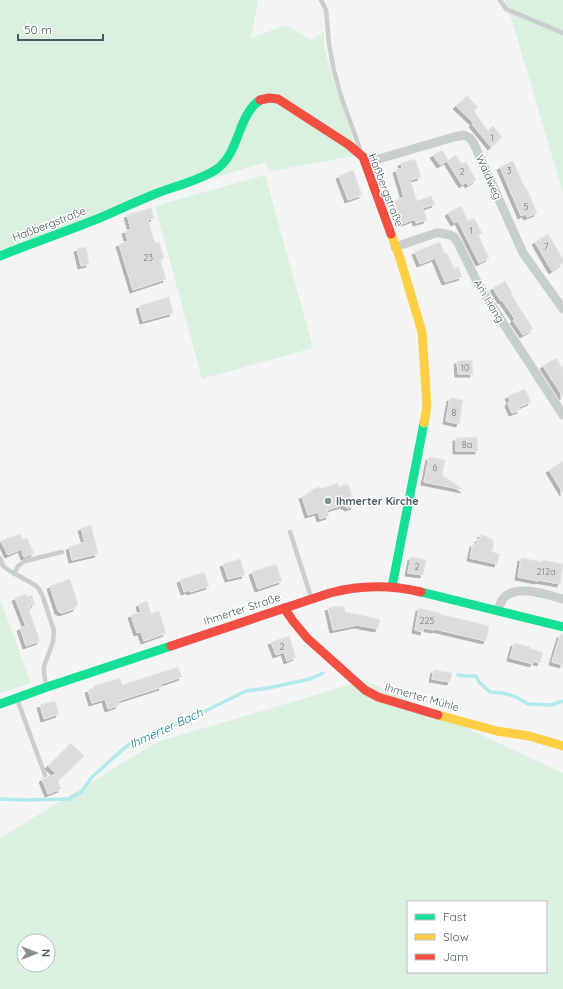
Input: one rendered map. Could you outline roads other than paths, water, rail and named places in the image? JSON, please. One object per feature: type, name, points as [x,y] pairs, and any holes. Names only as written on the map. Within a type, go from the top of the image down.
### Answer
[{"type":"street","name":"Haßbergstraße","points":[[0,256],[97,219],[156,193],[196,179],[215,170],[222,165],[227,158],[237,140],[246,118],[253,106],[258,101],[268,98],[278,99],[349,145],[364,160],[395,247],[422,332],[427,406],[392,587]]},
{"type":"street","name":"Waldweg","points":[[364,160],[454,137],[464,135],[470,138],[523,253],[563,309]]},
{"type":"street","name":"Am Hang","points":[[395,247],[436,233],[446,233],[454,237],[478,284],[563,415]]},
{"type":"street","name":"Ihmerter Straße","points":[[0,704],[311,599],[346,589],[392,587],[406,589],[563,627]]},
{"type":"street","points":[[498,611],[505,596],[516,591],[522,590],[563,599]]},
{"type":"street","name":"Ihmerter Mühle","points":[[284,608],[307,638],[365,690],[378,697],[396,704],[498,730],[542,739],[563,746]]},
{"type":"lane","points":[[320,0],[326,10],[329,44],[334,71],[342,99],[364,160]]},
{"type":"lane","points":[[500,0],[506,9],[563,33]]},
{"type":"lane","points":[[290,532],[311,599]]},
{"type":"lane","points":[[14,574],[18,566],[25,561],[62,552]]},
{"type":"lane","points":[[0,558],[3,566],[14,574],[34,584],[39,589],[43,597],[54,631],[53,642],[44,666],[47,687]]},
{"type":"lane","points":[[17,698],[45,775]]},
{"type":"waterway","name":"Ihmerter Bach","points":[[0,799],[69,799],[81,792],[92,777],[129,744],[191,718],[246,691],[310,679],[323,673]]},
{"type":"waterway","name":"Ihmerter Bach","points":[[458,675],[476,676],[479,682],[490,692],[503,693],[516,697],[528,704],[552,705],[563,701]]},
{"type":"place","name":"Ihmerter Kirche","points":[[328,501]]}]
